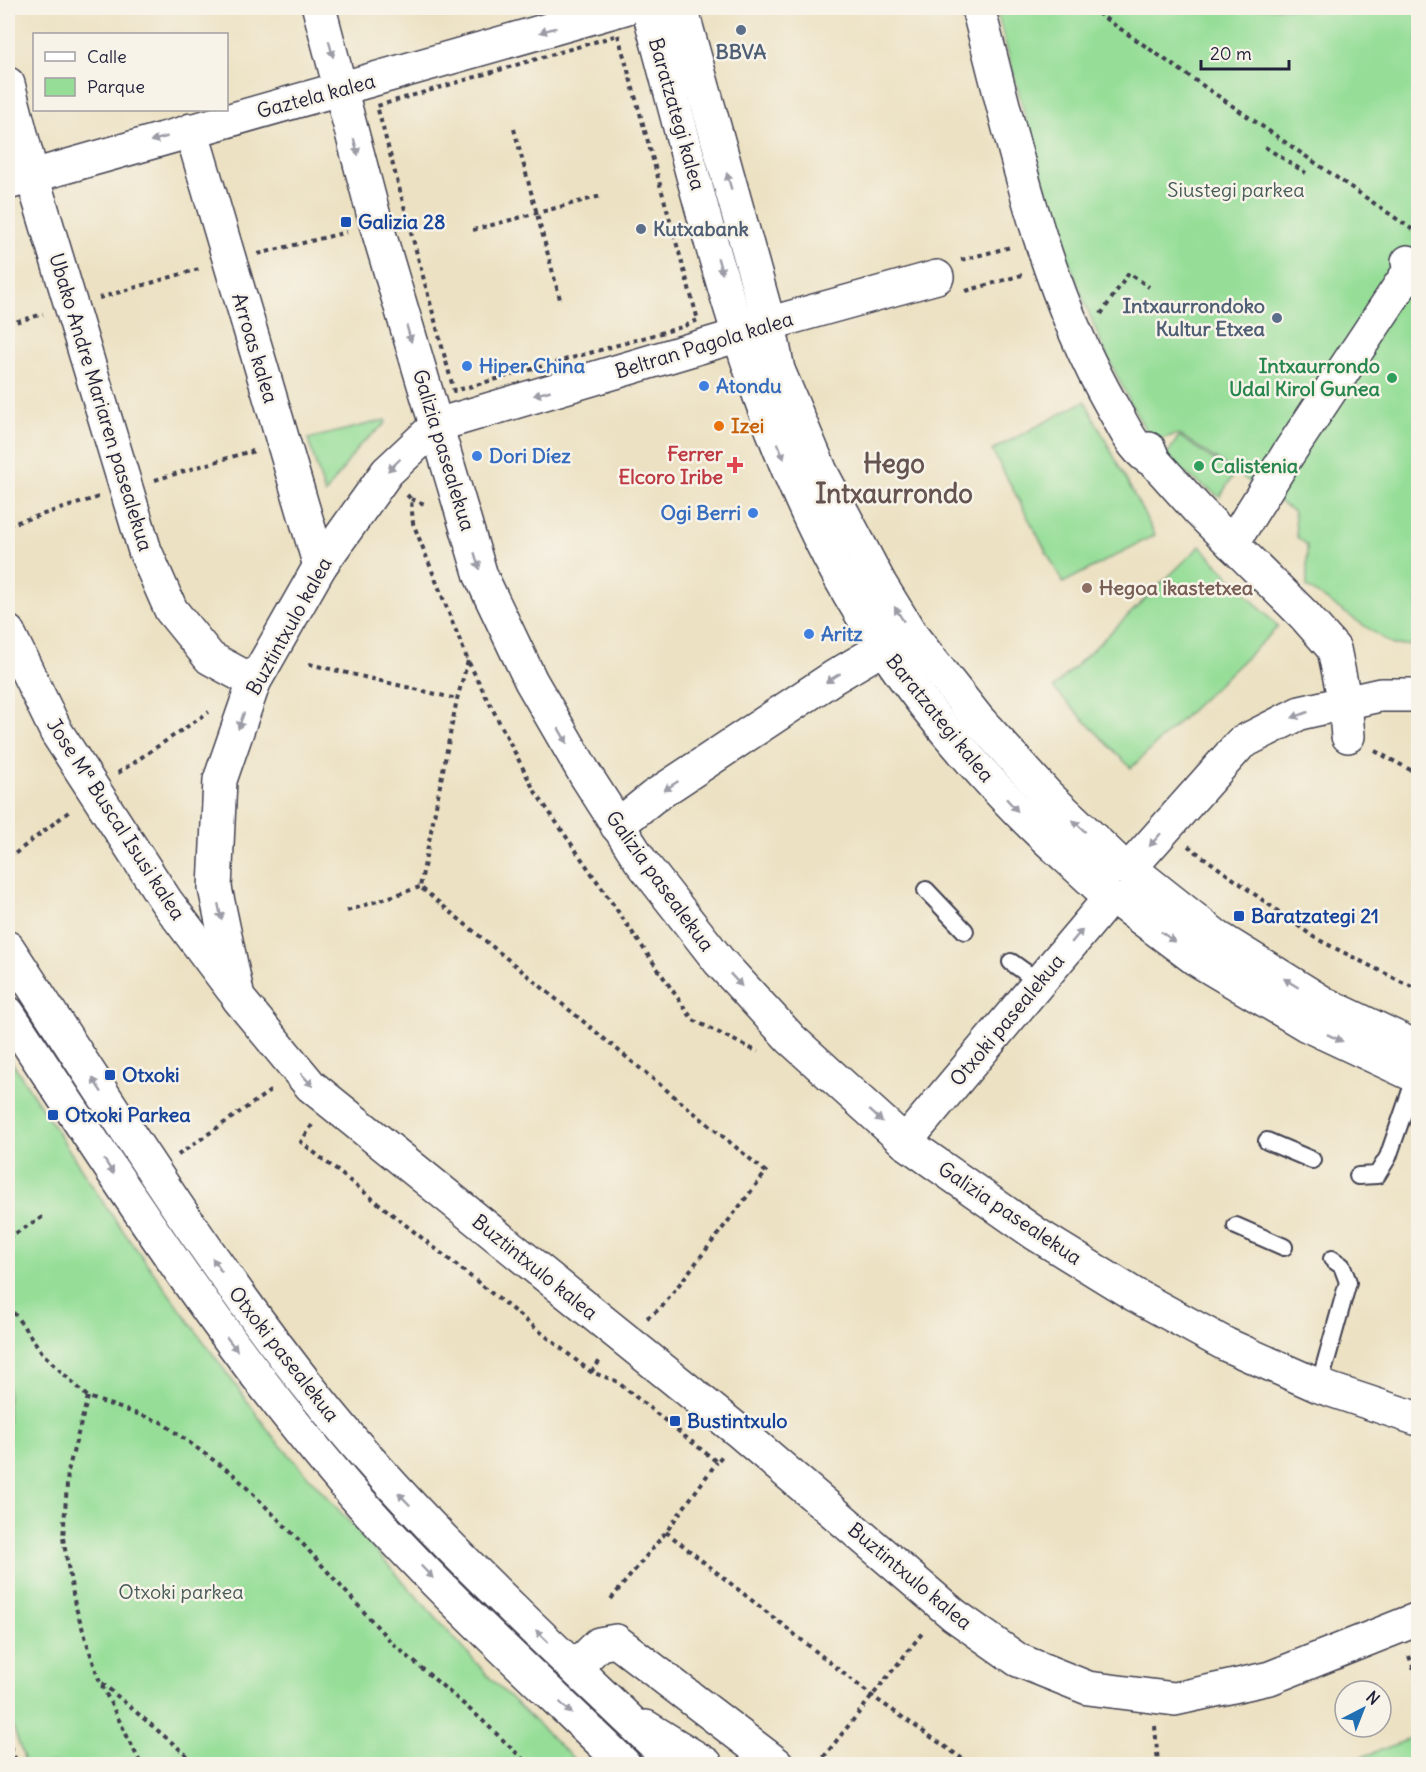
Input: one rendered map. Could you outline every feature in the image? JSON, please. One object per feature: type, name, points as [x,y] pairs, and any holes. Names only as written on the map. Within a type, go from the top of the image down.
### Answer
[{"type":"street","name":"Galizia pasealekua","points":[[319,8],[378,231],[481,576],[531,681],[617,826],[719,961],[791,1039],[905,1142],[1036,1234],[1135,1295],[1227,1345],[1319,1386],[1419,1419]]},
{"type":"street","name":"Gaztela kalea","points":[[20,180],[625,8]]},
{"type":"street","name":"Baratzategi kalea","points":[[648,8],[755,330],[778,370],[821,472],[861,549],[912,636],[977,718],[1048,796],[1119,883],[1196,959],[1307,1025],[1418,1067]]},
{"type":"street","name":"Baratzategi kalea","points":[[681,8],[790,474],[823,543],[883,648],[957,745],[1021,815],[1119,883]]},
{"type":"street","points":[[978,8],[1039,238],[1054,285],[1101,388],[1140,455],[1152,455],[1232,544],[1304,615],[1334,650],[1345,703],[1347,736]]},
{"type":"street","name":"Ubako Andre Mariaren pasealekua","points":[[8,84],[20,180],[145,550],[171,610],[210,658],[254,682]]},
{"type":"street","name":"Arroas kalea","points":[[191,130],[320,566]]},
{"type":"street","points":[[1232,544],[1288,454],[1413,266],[1413,248]]},
{"type":"street","name":"Beltran Pagola kalea","points":[[436,425],[755,330],[951,277]]},
{"type":"street","name":"Buztintxulo kalea","points":[[436,425],[387,472],[320,566],[254,682],[220,780],[215,888],[238,998],[311,1086],[741,1433],[954,1616],[1017,1660],[1088,1688],[1175,1699],[1270,1678],[1412,1633]]},
{"type":"street","name":"Jose Mª Buscal Isusi kalea","points":[[8,632],[57,733],[166,901],[238,998]]},
{"type":"street","points":[[617,826],[654,797],[834,677],[883,648],[908,651],[962,720],[977,718]]},
{"type":"street","name":"Otxoki pasealekua","points":[[905,1142],[1119,883],[1241,743],[1300,713],[1380,694],[1419,695]]},
{"type":"street","name":"Otxoki pasealekua","points":[[8,948],[232,1287],[316,1396],[388,1482],[437,1533],[675,1764]]},
{"type":"street","name":"Otxoki pasealekua","points":[[8,1013],[204,1307],[286,1414],[348,1488],[428,1573],[624,1764]]},
{"type":"street","points":[[575,1668],[599,1644],[616,1641],[777,1764]]},
{"type":"street","name":"Otxoki pasealekua","points":[[620,1711],[706,1764]]},
{"type":"lane","points":[[926,890],[965,931]]},
{"type":"lane","points":[[1011,962],[1039,982]]},
{"type":"lane","points":[[1358,1176],[1377,1174],[1388,1157],[1418,1067]]},
{"type":"lane","points":[[1267,1140],[1312,1160]]},
{"type":"lane","points":[[1236,1226],[1284,1247]]},
{"type":"lane","points":[[1319,1386],[1348,1282],[1342,1266],[1332,1259]]},
{"type":"path","points":[[1090,8],[1413,248]]},
{"type":"path","points":[[618,35],[656,181],[698,320],[671,330],[454,391],[377,106],[618,35]]},
{"type":"path","points":[[514,129],[560,298]]},
{"type":"path","points":[[1265,147],[1306,174]]},
{"type":"path","points":[[473,230],[601,196]]},
{"type":"path","points":[[951,277],[1014,246]]},
{"type":"path","points":[[951,277],[1032,272]]},
{"type":"path","points":[[1100,316],[1129,273],[1149,287]]},
{"type":"path","points":[[8,525],[250,452],[254,462]]},
{"type":"path","points":[[412,523],[454,625]]},
{"type":"path","points":[[420,887],[457,699],[468,662]]},
{"type":"path","points":[[309,664],[457,699]]},
{"type":"path","points":[[8,859],[72,810],[98,798],[121,770],[210,711]]},
{"type":"path","points":[[1347,736],[1419,774]]},
{"type":"path","points":[[1165,829],[1315,938],[1419,990]]},
{"type":"path","points":[[347,911],[420,887]]},
{"type":"path","points":[[420,887],[765,1172],[661,1308],[620,1336],[591,1372]]},
{"type":"path","points":[[170,1160],[272,1092]]},
{"type":"path","points":[[8,1238],[44,1216]]},
{"type":"path","points":[[8,1305],[44,1355],[88,1397],[161,1422],[234,1475],[301,1542],[391,1642],[481,1719],[528,1764]]},
{"type":"path","points":[[88,1397],[68,1471],[63,1538],[75,1605],[99,1680],[141,1764]]},
{"type":"path","points":[[611,1599],[666,1532],[717,1462]]},
{"type":"path","points":[[666,1532],[872,1696],[970,1764]]},
{"type":"path","points":[[818,1764],[925,1631]]},
{"type":"path","points":[[1412,1633],[1419,1680]]},
{"type":"path","points":[[99,1680],[197,1764]]},
{"type":"path","points":[[1155,1716],[1158,1764]]},
{"type":"path","points":[[8,1739],[17,1764]]},
{"type":"path","points":[[1399,1764],[1419,1758]]},
{"type":"green space","name":"Siustegi parkea","points":[[996,8],[1418,8],[1418,645],[1393,645],[1307,587],[1307,545],[1297,537],[1294,512],[1179,434],[1152,441],[1123,390],[1077,284],[1042,176]]},
{"type":"green space","points":[[1085,401],[1155,535],[1063,583],[992,450]]},
{"type":"green space","points":[[385,420],[386,423],[359,446],[325,494],[308,439]]},
{"type":"green space","name":"Calistenia","points":[[1179,436],[1234,474],[1220,497],[1164,459]]},
{"type":"green space","points":[[1200,546],[1278,627],[1131,768],[1053,688]]},
{"type":"green space","name":"Otxoki parkea","points":[[8,1056],[108,1210],[274,1438],[490,1678],[579,1764],[26,1764],[8,1713]]},
{"type":"green space","points":[[1418,1736],[1418,1764],[1343,1764]]},
{"type":"place","name":"BBVA","points":[[741,30]]},
{"type":"place","name":"Galizia 28","points":[[346,222]]},
{"type":"place","name":"Kutxabank","points":[[641,229]]},
{"type":"place","name":"Intxaurrondoko Kultur Etxea","points":[[1277,318]]},
{"type":"place","name":"Hiper China","points":[[467,366]]},
{"type":"place","name":"Intxaurrondo Udal Kirol Gunea","points":[[1392,378]]},
{"type":"place","name":"Atondu","points":[[704,386]]},
{"type":"place","name":"Izei","points":[[719,426]]},
{"type":"place","name":"Dori Díez","points":[[477,456]]},
{"type":"place","name":"Ferrer Elcoro Iribe","points":[[735,465]]},
{"type":"place","name":"Calistenia","points":[[1199,466]]},
{"type":"place","name":"Ogi Berri","points":[[753,513]]},
{"type":"place","name":"Hegoa ikastetxea","points":[[1087,588]]},
{"type":"place","name":"Aritz","points":[[809,634]]},
{"type":"place","name":"Baratzategi 21","points":[[1239,916]]},
{"type":"place","name":"Otxoki","points":[[110,1075]]},
{"type":"place","name":"Otxoki Parkea","points":[[53,1115]]},
{"type":"place","name":"Bustintxulo","points":[[675,1421]]},
{"type":"district","name":"Hego Intxaurrondo","points":[[894,478]]}]
